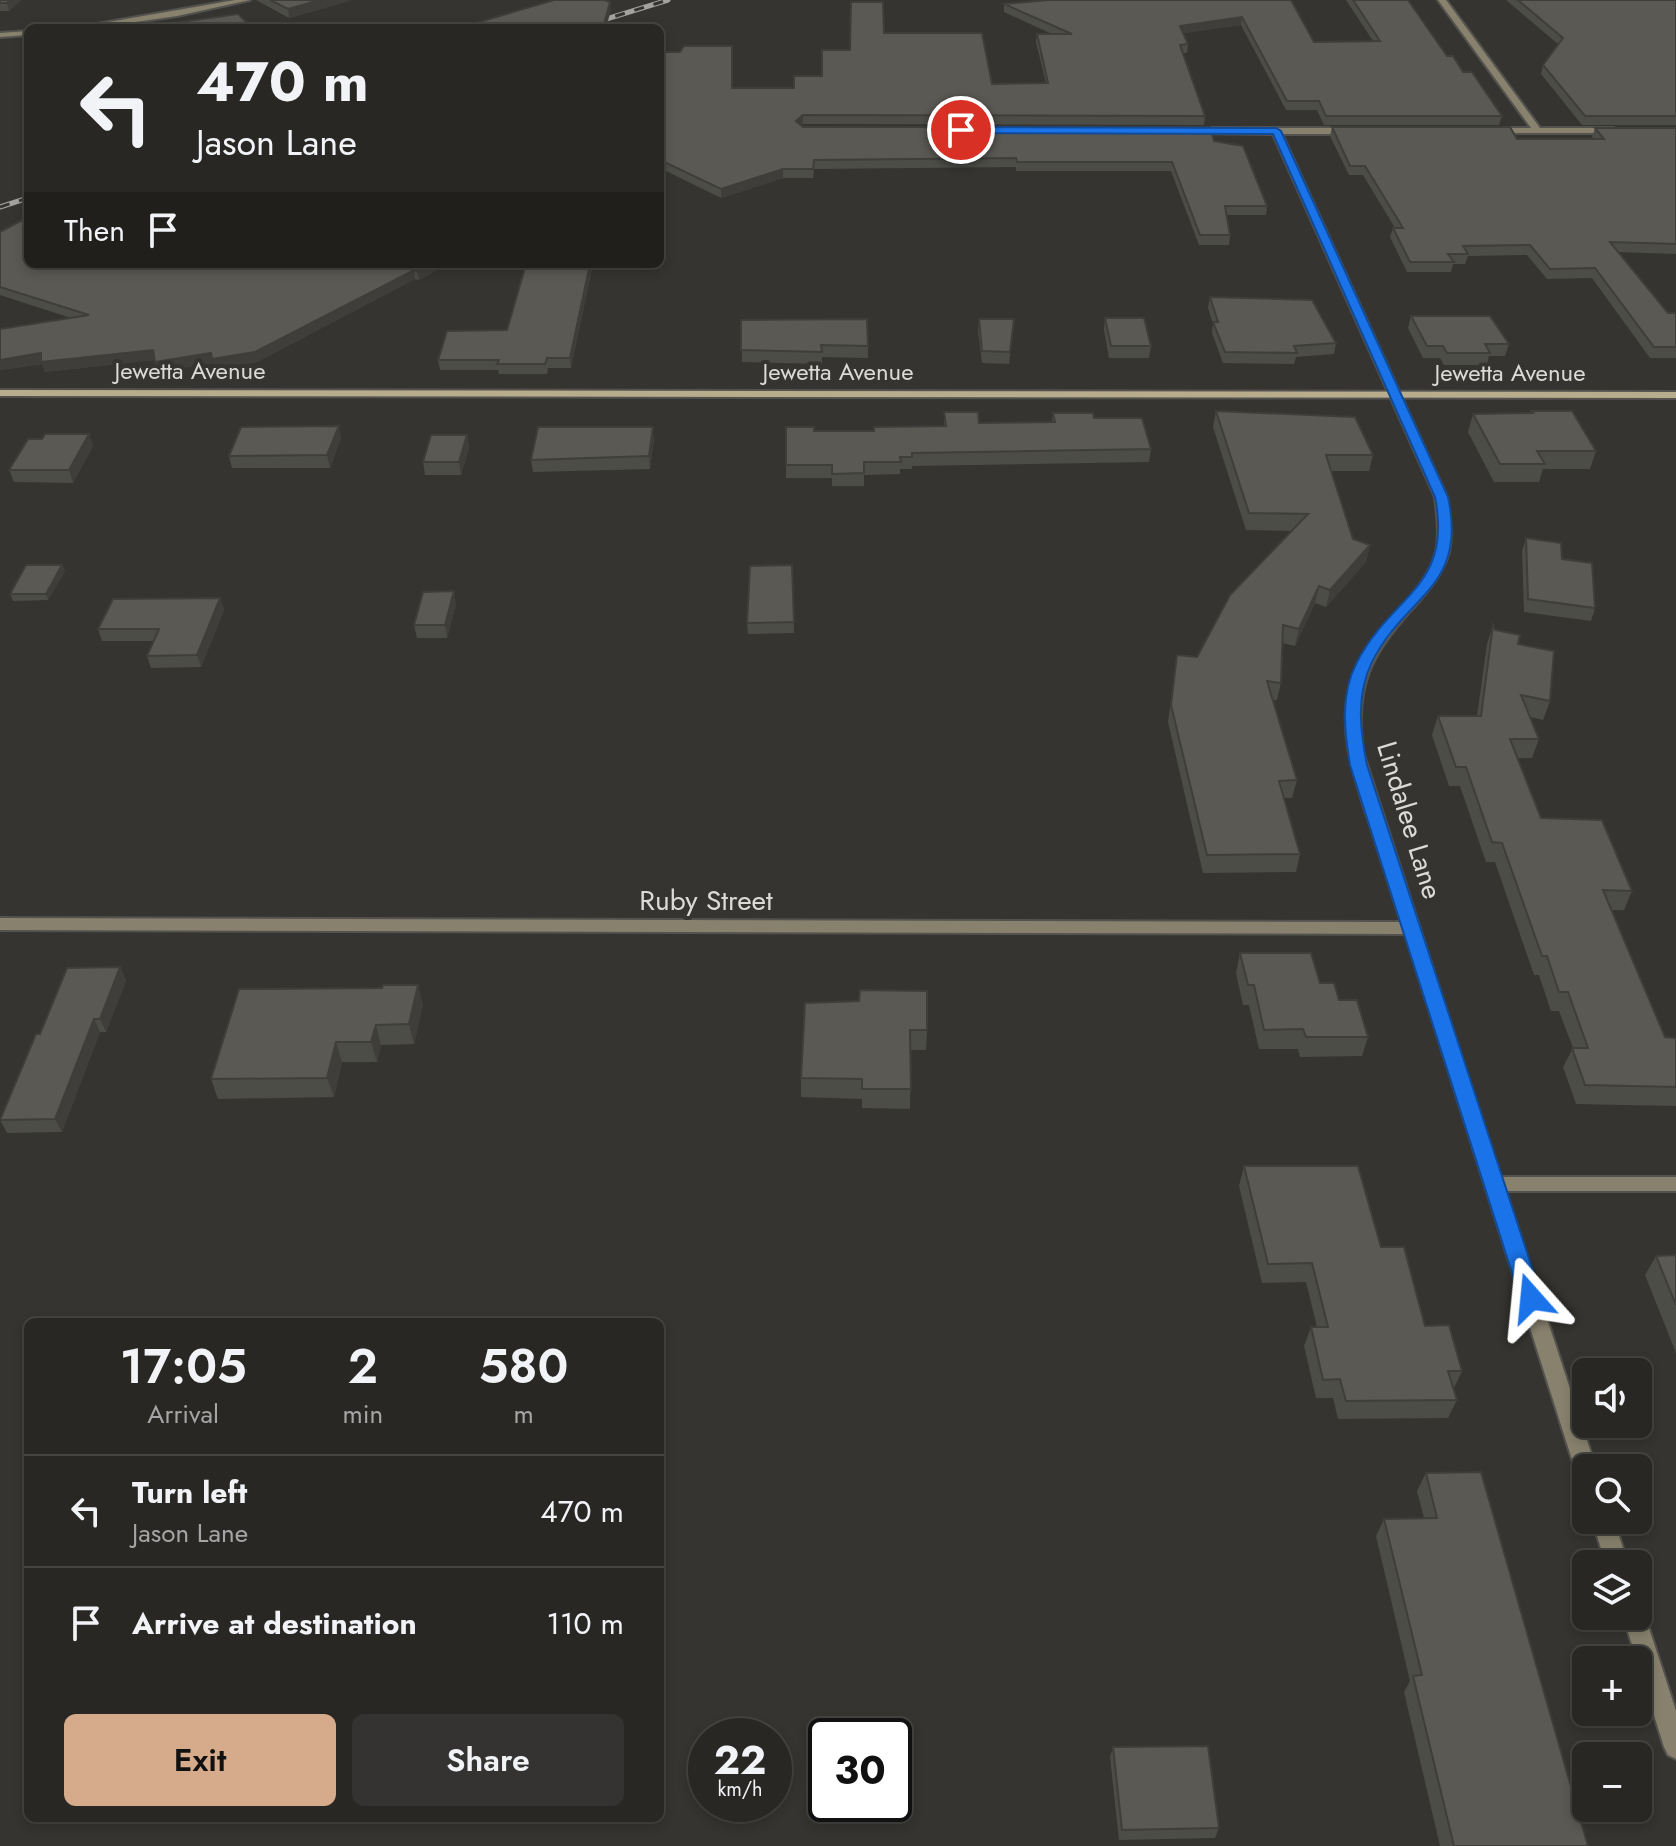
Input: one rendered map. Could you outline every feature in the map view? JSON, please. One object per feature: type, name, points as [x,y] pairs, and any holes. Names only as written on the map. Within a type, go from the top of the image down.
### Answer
[{"type":"street","points":[[106,24],[246,0]]},
{"type":"street","points":[[1442,0],[1537,131]]},
{"type":"street","points":[[0,35],[24,33]]},
{"type":"street","points":[[1182,131],[1368,131]]},
{"type":"street","name":"Lindalee Lane","points":[[1276,131],[1441,497],[1446,519],[1445,544],[1437,569],[1421,593],[1380,636],[1364,663],[1354,693],[1352,730],[1358,765],[1581,1454]]},
{"type":"street","points":[[1476,131],[1630,131]]},
{"type":"street","name":"Jewetta Avenue","points":[[0,393],[1676,395]]},
{"type":"street","name":"Ruby Street","points":[[0,924],[1411,928]]},
{"type":"street","points":[[1494,1184],[1676,1184]]},
{"type":"street","points":[[1638,1630],[1676,1747]]},
{"type":"building","points":[[270,0],[320,0],[288,9]]},
{"type":"building","points":[[554,0],[610,2],[604,24],[473,24]]},
{"type":"building","points":[[1047,0],[1291,0],[1314,42],[1380,41],[1353,0],[1408,0],[1447,56],[1453,56],[1463,72],[1472,72],[1502,116],[1326,116],[1319,101],[1287,101],[1242,17],[1180,26],[1188,44],[1180,45],[1205,116],[803,115],[796,121],[803,127],[1210,127],[1214,141],[1243,146],[1267,206],[1225,206],[1230,235],[1200,235],[1172,162],[1017,162],[1016,158],[814,160],[813,169],[783,169],[721,189],[664,162],[665,52],[680,52],[684,46],[732,46],[732,88],[794,88],[794,76],[822,76],[822,50],[850,50],[851,2],[883,2],[884,33],[982,33],[992,84],[1048,83],[1037,34],[1072,34],[1004,4]]},
{"type":"building","points":[[1518,0],[1676,0],[1676,116],[1585,116],[1543,65],[1563,38]]},
{"type":"building","points":[[238,14],[248,24],[166,24]]},
{"type":"building","points":[[1332,127],[1510,127],[1517,139],[1604,139],[1595,128],[1676,128],[1676,244],[1610,242],[1668,313],[1676,313],[1676,347],[1654,347],[1595,268],[1550,269],[1530,245],[1463,246],[1468,254],[1448,254],[1454,262],[1410,262],[1393,228],[1403,228],[1365,166],[1350,166]]},
{"type":"building","points":[[24,219],[24,268],[422,268],[255,352],[212,359],[211,353],[155,362],[153,350],[41,362],[41,353],[0,360],[0,329],[89,315],[0,287],[0,232]]},
{"type":"building","points":[[525,268],[589,268],[570,358],[547,358],[545,364],[438,360],[447,331],[507,330]]},
{"type":"building","points":[[1210,297],[1312,300],[1336,343],[1294,346],[1297,353],[1225,352],[1213,322],[1218,322]]},
{"type":"building","points":[[1411,316],[1490,316],[1509,344],[1485,344],[1490,353],[1447,353],[1443,346],[1427,346]]},
{"type":"building","points":[[1105,318],[1144,318],[1151,346],[1111,346]]},
{"type":"building","points":[[867,319],[868,346],[821,345],[822,352],[741,350],[741,320]]},
{"type":"building","points":[[979,319],[1014,319],[1010,352],[982,351]]},
{"type":"building","points":[[1216,411],[1355,417],[1373,455],[1326,455],[1353,539],[1370,545],[1330,590],[1319,586],[1299,629],[1283,625],[1281,683],[1267,681],[1297,780],[1279,781],[1300,854],[1207,855],[1171,705],[1177,655],[1197,657],[1230,595],[1308,514],[1249,513]]},
{"type":"building","points":[[1531,411],[1572,411],[1596,451],[1537,451],[1545,464],[1500,464],[1473,414],[1533,413]]},
{"type":"building","points":[[944,412],[978,412],[979,423],[1055,422],[1053,413],[1093,413],[1094,418],[1142,418],[1151,449],[912,453],[912,457],[900,457],[901,462],[864,462],[864,473],[832,474],[832,465],[786,465],[786,427],[814,427],[814,431],[874,431],[874,427],[946,426]]},
{"type":"building","points":[[339,426],[327,455],[229,456],[241,427]]},
{"type":"building","points":[[538,427],[653,427],[649,456],[531,460]]},
{"type":"building","points":[[45,434],[89,434],[69,470],[9,470],[28,439],[42,439]]},
{"type":"building","points":[[431,435],[467,435],[459,462],[423,462]]},
{"type":"building","points":[[1526,538],[1561,543],[1562,559],[1592,563],[1595,608],[1528,599]]},
{"type":"building","points":[[26,565],[62,565],[46,594],[10,594]]},
{"type":"building","points":[[792,565],[794,622],[747,623],[750,566]]},
{"type":"building","points":[[454,591],[445,625],[414,625],[423,592]]},
{"type":"building","points":[[220,598],[197,655],[147,656],[159,629],[98,629],[113,599]]},
{"type":"building","points":[[1493,625],[1495,630],[1520,635],[1518,644],[1554,651],[1550,701],[1521,695],[1539,739],[1510,739],[1541,818],[1602,820],[1632,891],[1603,890],[1665,1037],[1676,1038],[1676,1087],[1585,1085],[1572,1048],[1588,1048],[1568,992],[1559,992],[1547,956],[1542,956],[1502,843],[1492,842],[1466,767],[1456,767],[1438,716],[1481,716]]},
{"type":"building","points":[[1240,953],[1311,953],[1320,983],[1334,983],[1339,1000],[1357,1000],[1368,1037],[1306,1037],[1303,1029],[1264,1030],[1254,985],[1248,985]]},
{"type":"building","points":[[120,967],[100,1019],[94,1019],[55,1119],[0,1120],[67,968]]},
{"type":"building","points":[[383,985],[418,985],[409,1024],[376,1025],[371,1042],[336,1042],[327,1078],[211,1079],[239,989],[382,988]]},
{"type":"building","points":[[860,990],[927,991],[927,1030],[910,1030],[911,1089],[862,1089],[862,1079],[801,1078],[805,1003],[859,1001]]},
{"type":"building","points":[[1244,1166],[1358,1166],[1381,1247],[1404,1247],[1425,1326],[1449,1325],[1462,1371],[1448,1371],[1457,1400],[1346,1401],[1340,1379],[1323,1380],[1311,1327],[1328,1327],[1312,1263],[1268,1264]]},
{"type":"building","points":[[1676,1255],[1676,1305],[1656,1256]]},
{"type":"building","points":[[1481,1472],[1572,1790],[1572,1822],[1581,1822],[1588,1846],[1454,1846],[1413,1676],[1422,1675],[1384,1519],[1437,1518],[1426,1473]]},
{"type":"building","points":[[1208,1746],[1219,1828],[1122,1830],[1113,1747]]},
{"type":"railway","points":[[590,24],[668,0]]},
{"type":"railway","points":[[0,207],[24,199]]},
{"type":"route","points":[[961,130],[1276,131],[1441,497],[1446,519],[1445,544],[1437,569],[1421,593],[1380,636],[1364,663],[1354,693],[1352,730],[1358,765],[1531,1298]]}]
